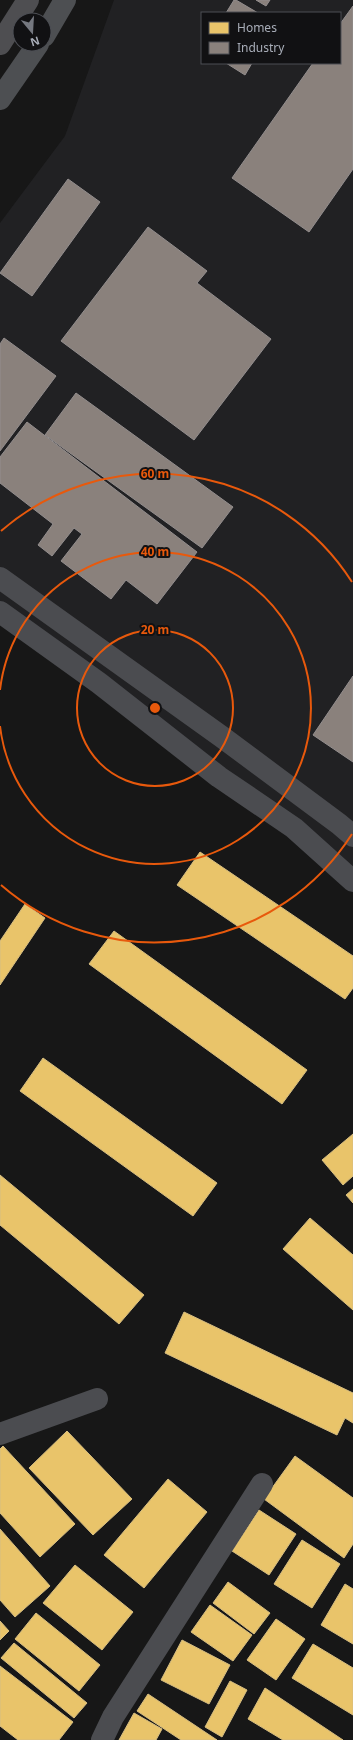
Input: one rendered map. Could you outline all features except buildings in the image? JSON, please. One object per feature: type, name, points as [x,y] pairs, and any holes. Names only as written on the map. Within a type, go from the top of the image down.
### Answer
[{"type":"highway","points":[[0,44],[28,0]]},
{"type":"main road","points":[[52,22],[65,0]]},
{"type":"main road","points":[[0,99],[32,52]]},
{"type":"street","points":[[0,578],[228,741],[353,836]]},
{"type":"street","points":[[0,612],[99,684],[219,776],[294,828],[353,882]]},
{"type":"street","points":[[0,1434],[97,1399]]},
{"type":"street","points":[[102,1740],[113,1718],[262,1484]]},
{"type":"shaded area","points":[[114,0],[353,0],[353,875],[0,614],[0,223],[65,136]]}]
